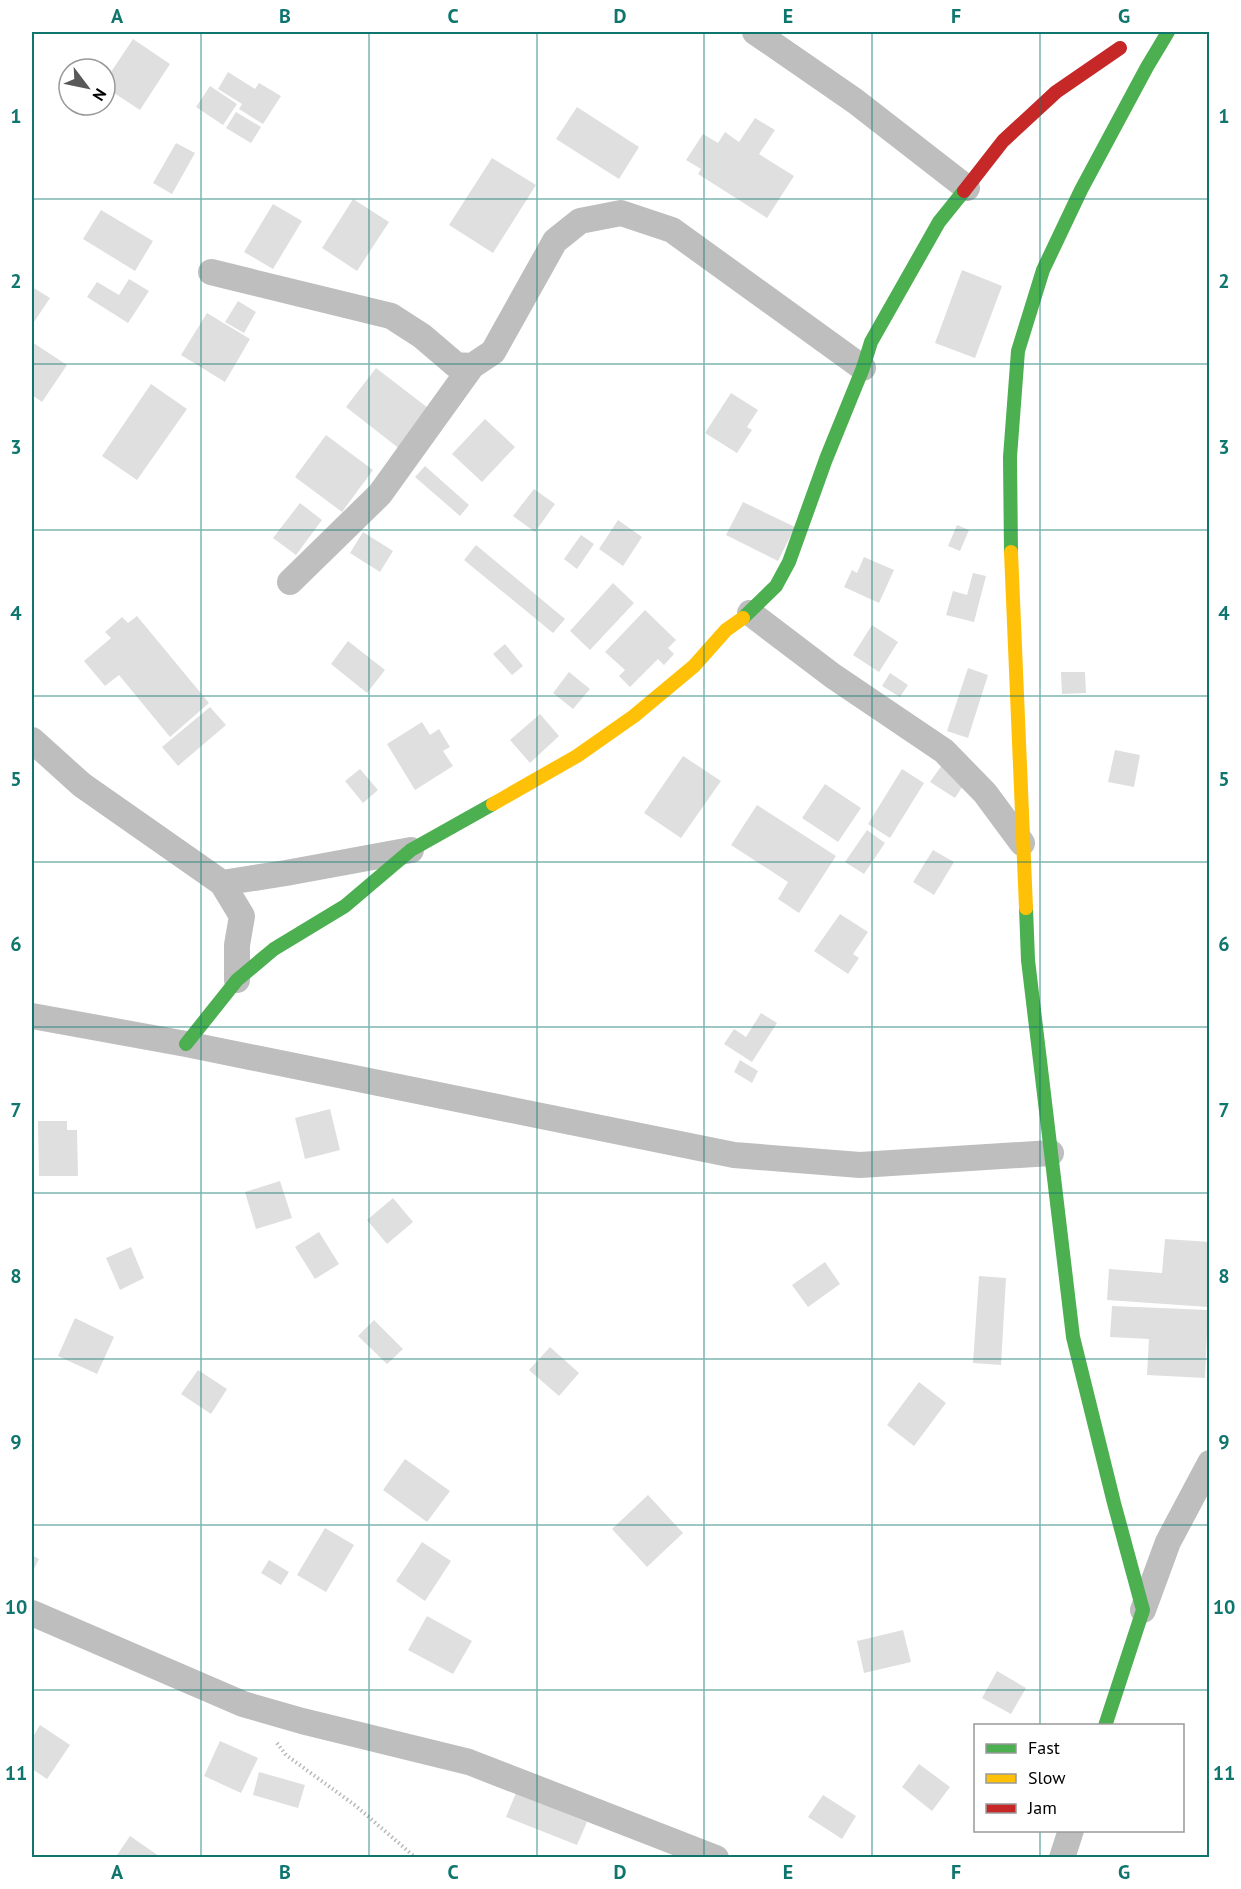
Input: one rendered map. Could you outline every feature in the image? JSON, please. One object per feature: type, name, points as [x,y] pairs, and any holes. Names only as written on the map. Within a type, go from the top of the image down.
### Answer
[{"type":"street","points":[[755,32],[855,101],[967,188]]},
{"type":"street","points":[[1143,1610],[1073,1337],[1029,960],[1010,536],[1010,457],[1018,351],[1043,270],[1081,190],[1168,32]]},
{"type":"street","points":[[186,1044],[237,980],[274,949],[345,906],[411,850],[577,756],[634,716],[694,666],[726,630],[750,613],[776,586],[789,562],[871,342],[939,222],[1003,141],[1115,40],[1147,67]]},
{"type":"street","points":[[290,582],[380,494],[472,366],[493,351],[555,241],[580,221],[621,213],[672,230],[863,368]]},
{"type":"street","points":[[211,273],[391,316],[422,336],[456,365],[472,366]]},
{"type":"street","points":[[750,613],[833,676],[944,752],[985,793],[1022,843]]},
{"type":"street","points":[[32,740],[82,785],[222,883],[242,916],[237,945],[237,980]]},
{"type":"street","points":[[222,883],[411,850]]},
{"type":"street","points":[[32,1016],[186,1044],[734,1155],[860,1165],[1052,1153]]},
{"type":"street","points":[[1106,1724],[1143,1610],[1168,1542],[1209,1463]]},
{"type":"street","points":[[32,1613],[243,1704],[302,1722],[469,1762],[716,1857]]},
{"type":"street","points":[[1062,1857],[1070,1832]]},
{"type":"path","points":[[272,1738],[286,1755],[356,1806],[417,1857]]},
{"type":"building","points":[[133,39],[170,64],[140,110],[117,95],[117,63]]},
{"type":"building","points":[[228,72],[255,89],[259,83],[281,96],[263,124],[239,109],[242,104],[218,89]]},
{"type":"building","points":[[210,86],[237,104],[223,125],[196,107]]},
{"type":"building","points":[[577,107],[639,147],[619,179],[556,139]]},
{"type":"building","points":[[236,112],[261,127],[251,143],[226,128]]},
{"type":"building","points":[[755,118],[775,130],[759,154],[794,176],[767,218],[698,174],[701,169],[686,160],[703,134],[718,143],[725,132],[739,142]]},
{"type":"building","points":[[176,143],[195,153],[172,194],[153,183]]},
{"type":"building","points":[[492,158],[536,185],[493,253],[449,225]]},
{"type":"building","points":[[353,199],[389,222],[357,271],[322,248]]},
{"type":"building","points":[[273,204],[302,221],[273,269],[244,252]]},
{"type":"building","points":[[101,210],[153,241],[135,271],[83,239]]},
{"type":"building","points":[[962,270],[1002,286],[975,358],[935,343]]},
{"type":"building","points":[[129,279],[149,291],[128,323],[87,297],[97,282],[119,295]]},
{"type":"building","points":[[34,288],[50,298],[32,325],[32,292]]},
{"type":"building","points":[[238,301],[256,312],[244,333],[225,322]]},
{"type":"building","points":[[207,313],[250,339],[225,382],[181,355]]},
{"type":"building","points":[[32,342],[67,365],[42,402],[32,395]]},
{"type":"building","points":[[376,368],[432,411],[401,450],[346,407]]},
{"type":"building","points":[[151,384],[187,409],[137,480],[102,456]]},
{"type":"building","points":[[731,393],[758,410],[747,427],[752,430],[737,453],[705,433]]},
{"type":"building","points":[[485,419],[515,447],[482,482],[452,454]]},
{"type":"building","points":[[326,435],[373,470],[342,512],[295,477]]},
{"type":"building","points":[[425,466],[469,505],[460,516],[415,477]]},
{"type":"building","points":[[534,489],[555,504],[535,532],[513,516]]},
{"type":"building","points":[[743,502],[795,527],[778,561],[726,535]]},
{"type":"building","points":[[300,503],[322,520],[296,555],[273,538]]},
{"type":"building","points":[[618,520],[642,537],[623,566],[599,549]]},
{"type":"building","points":[[957,525],[969,530],[960,551],[948,546]]},
{"type":"building","points":[[363,532],[393,551],[380,572],[350,553]]},
{"type":"building","points":[[581,535],[594,544],[577,569],[564,559]]},
{"type":"building","points":[[476,545],[565,619],[553,633],[464,560]]},
{"type":"building","points":[[864,557],[894,570],[879,603],[844,587],[852,570],[857,573]]},
{"type":"building","points":[[973,573],[986,576],[974,622],[946,615],[953,591],[967,595]]},
{"type":"building","points":[[613,583],[634,603],[590,650],[570,631]]},
{"type":"building","points":[[645,610],[676,640],[668,648],[674,654],[664,665],[658,659],[630,687],[619,676],[625,670],[605,652]]},
{"type":"building","points":[[137,616],[209,703],[170,737],[119,675],[105,686],[84,661],[111,638],[105,632],[122,617],[128,623]]},
{"type":"building","points":[[872,625],[898,642],[879,672],[853,655]]},
{"type":"building","points":[[348,641],[385,670],[367,693],[331,664]]},
{"type":"building","points":[[505,644],[523,666],[512,675],[493,654]]},
{"type":"building","points":[[968,668],[988,675],[968,738],[947,731]]},
{"type":"building","points":[[569,672],[590,689],[573,709],[553,693]]},
{"type":"building","points":[[1061,672],[1085,672],[1086,693],[1062,694]]},
{"type":"building","points":[[890,673],[908,685],[900,697],[882,686]]},
{"type":"building","points":[[210,707],[226,725],[178,766],[162,747]]},
{"type":"building","points":[[540,714],[559,736],[530,763],[510,740]]},
{"type":"building","points":[[422,722],[430,735],[439,729],[450,747],[443,751],[453,766],[415,790],[387,744]]},
{"type":"building","points":[[1115,750],[1140,755],[1134,787],[1108,782]]},
{"type":"building","points":[[683,756],[721,781],[681,838],[644,813]]},
{"type":"building","points":[[942,765],[966,781],[955,798],[930,782]]},
{"type":"building","points":[[360,769],[378,790],[363,803],[345,781]]},
{"type":"building","points":[[902,769],[924,783],[890,838],[868,824]]},
{"type":"building","points":[[825,784],[861,808],[838,842],[802,818]]},
{"type":"building","points":[[757,805],[836,856],[799,913],[778,899],[788,882],[731,845]]},
{"type":"building","points":[[867,830],[885,843],[864,874],[845,862]]},
{"type":"building","points":[[933,850],[954,862],[934,895],[913,882]]},
{"type":"building","points":[[840,914],[868,932],[853,954],[859,958],[848,974],[814,951]]},
{"type":"building","points":[[761,1013],[777,1023],[752,1062],[724,1044],[734,1029],[746,1037]]},
{"type":"building","points":[[740,1060],[758,1071],[752,1083],[734,1072]]},
{"type":"building","points":[[330,1109],[340,1150],[305,1159],[295,1118]]},
{"type":"building","points":[[38,1121],[67,1121],[67,1130],[77,1130],[78,1176],[39,1176]]},
{"type":"building","points":[[280,1181],[292,1218],[256,1229],[245,1192]]},
{"type":"building","points":[[393,1198],[413,1222],[387,1244],[367,1220]]},
{"type":"building","points":[[319,1232],[339,1264],[315,1279],[295,1247]]},
{"type":"building","points":[[1165,1239],[1210,1242],[1208,1307],[1107,1300],[1109,1269],[1162,1273]]},
{"type":"building","points":[[131,1247],[144,1278],[120,1290],[106,1258]]},
{"type":"building","points":[[825,1262],[840,1284],[808,1307],[792,1285]]},
{"type":"building","points":[[979,1276],[1006,1278],[1001,1365],[973,1363]]},
{"type":"building","points":[[1112,1306],[1208,1310],[1205,1378],[1147,1375],[1149,1339],[1110,1337]]},
{"type":"building","points":[[75,1318],[114,1337],[97,1374],[58,1356]]},
{"type":"building","points":[[374,1320],[403,1349],[387,1364],[358,1336]]},
{"type":"building","points":[[550,1347],[579,1373],[559,1396],[529,1370]]},
{"type":"building","points":[[198,1370],[227,1389],[211,1414],[181,1394]]},
{"type":"building","points":[[919,1382],[946,1403],[914,1446],[887,1425]]},
{"type":"building","points":[[405,1459],[450,1491],[427,1522],[383,1490]]},
{"type":"building","points":[[648,1495],[683,1533],[647,1567],[612,1529]]},
{"type":"building","points":[[325,1528],[354,1545],[326,1592],[297,1575]]},
{"type":"building","points":[[422,1542],[451,1561],[425,1601],[396,1581]]},
{"type":"building","points":[[32,1555],[39,1559],[32,1573]]},
{"type":"building","points":[[269,1560],[289,1572],[281,1585],[261,1573]]},
{"type":"building","points":[[427,1616],[472,1641],[453,1674],[408,1650]]},
{"type":"building","points":[[903,1630],[911,1662],[864,1673],[857,1641]]},
{"type":"building","points":[[997,1671],[1026,1688],[1011,1714],[982,1698]]},
{"type":"building","points":[[40,1725],[70,1745],[47,1779],[32,1769],[32,1738]]},
{"type":"building","points":[[220,1741],[258,1758],[241,1793],[204,1776]]},
{"type":"building","points":[[919,1764],[950,1787],[932,1811],[902,1787]]},
{"type":"building","points":[[259,1772],[305,1785],[298,1808],[253,1795]]},
{"type":"building","points":[[516,1793],[587,1822],[577,1845],[506,1817]]},
{"type":"building","points":[[823,1795],[856,1816],[842,1839],[808,1817]]},
{"type":"building","points":[[130,1836],[162,1858],[115,1858]]},
{"type":"traffic: fast","points":[[1011,552],[1010,457],[1018,351],[1043,270],[1081,190],[1168,32]]},
{"type":"traffic: fast","points":[[743,618],[776,586],[789,562],[871,342],[939,222],[964,191]]},
{"type":"traffic: fast","points":[[186,1044],[237,980],[274,949],[345,906],[411,850],[493,804]]},
{"type":"traffic: fast","points":[[1026,908],[1028,960],[1073,1337],[1143,1610],[1106,1724]]},
{"type":"traffic: slow","points":[[1011,552],[1026,908]]},
{"type":"traffic: slow","points":[[493,804],[577,756],[634,716],[694,666],[726,630],[743,618]]},
{"type":"traffic: jam","points":[[964,191],[1003,141],[1056,92],[1120,48]]}]
